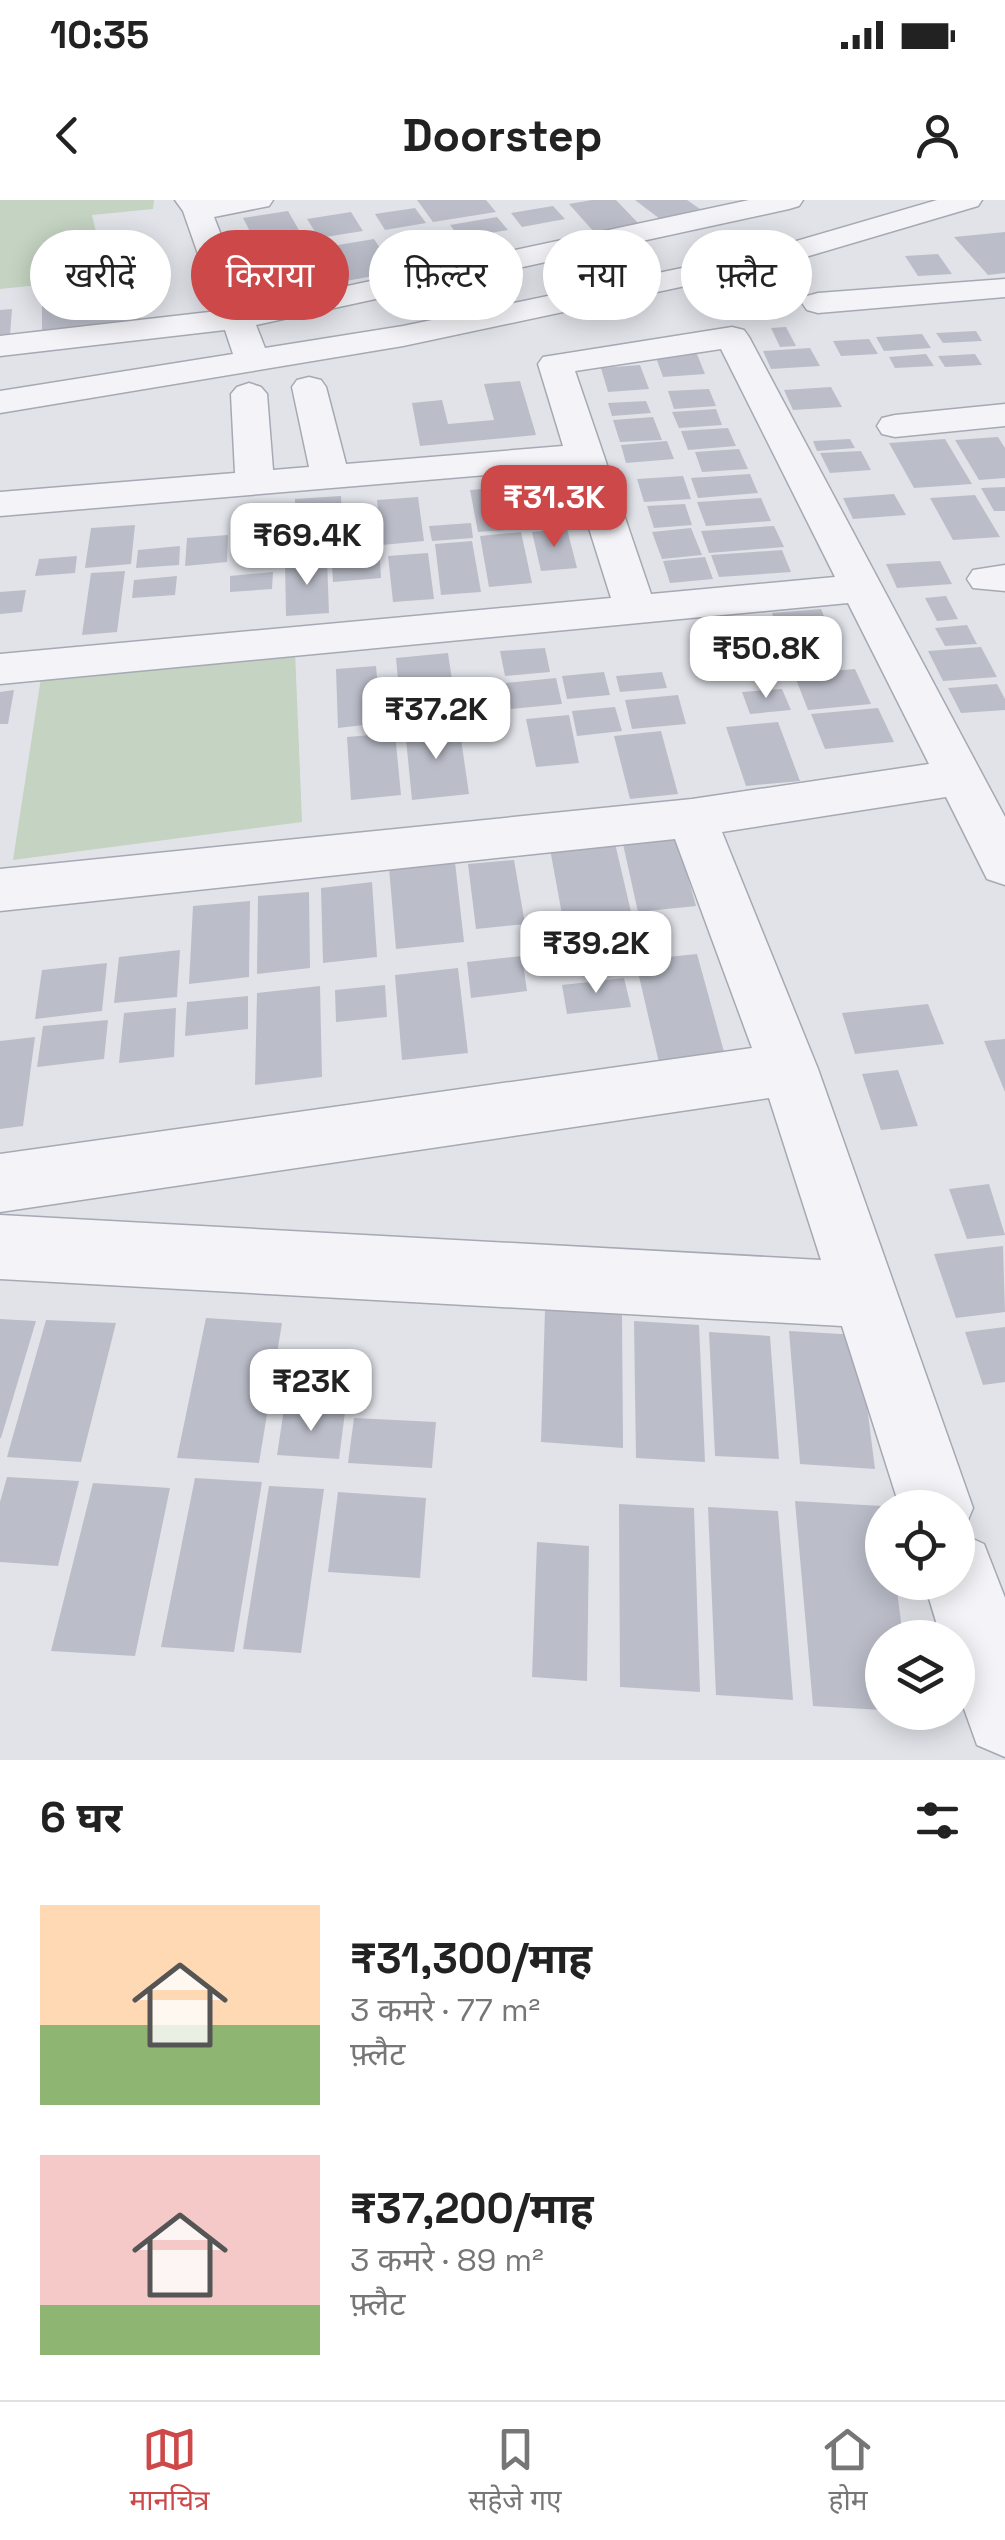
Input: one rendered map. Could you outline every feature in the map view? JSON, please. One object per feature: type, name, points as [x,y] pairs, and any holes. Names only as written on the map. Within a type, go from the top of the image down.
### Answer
[{"type":"street","points":[[202,230],[193,206],[260,200]]},
{"type":"street","points":[[349,295],[790,200]]},
{"type":"street","points":[[0,402],[174,374],[193,384],[251,377],[382,340],[766,260],[968,200]]},
{"type":"street","points":[[818,303],[1005,288]]},
{"type":"street","points":[[0,346],[228,320]]},
{"type":"street","points":[[237,320],[251,377],[255,483]]},
{"type":"street","points":[[636,608],[554,364],[732,337],[1005,865]]},
{"type":"street","points":[[251,377],[309,387],[340,372],[382,340]]},
{"type":"street","points":[[309,387],[330,476]]},
{"type":"street","points":[[895,426],[1005,416]]},
{"type":"street","points":[[0,504],[586,455]]},
{"type":"street","points":[[0,669],[864,588]]},
{"type":"street","points":[[0,890],[692,818],[960,777]]},
{"type":"street","points":[[692,818],[789,1069],[931,1490]]},
{"type":"street","points":[[0,1182],[789,1069]]},
{"type":"street","points":[[0,1247],[868,1295]]},
{"type":"street","points":[[968,1600],[1005,1716]]},
{"type":"green space","points":[[0,200],[154,200],[153,209],[92,215],[96,230],[30,230],[30,286],[0,289]]},
{"type":"green space","points":[[295,651],[302,822],[13,860],[41,678]]},
{"type":"building","points":[[417,200],[486,200],[496,212],[433,222]]},
{"type":"building","points":[[616,200],[639,224],[592,230],[569,204]]},
{"type":"building","points":[[635,200],[687,200],[700,209],[660,219]]},
{"type":"building","points":[[553,206],[565,219],[522,227],[511,213]]},
{"type":"building","points":[[415,208],[426,223],[385,230],[375,214]]},
{"type":"building","points":[[288,211],[299,230],[249,230],[243,218]]},
{"type":"building","points":[[351,212],[363,231],[314,230],[307,219]]},
{"type":"building","points":[[497,217],[508,230],[454,230],[450,225]]},
{"type":"building","points":[[1005,232],[1005,273],[988,275],[954,237]]},
{"type":"building","points":[[369,240],[369,277],[349,280],[349,243]]},
{"type":"building","points":[[938,254],[952,274],[918,276],[905,256]]},
{"type":"building","points":[[12,309],[10,335],[0,336],[0,310]]},
{"type":"building","points":[[42,320],[129,320],[129,325],[42,335]]},
{"type":"building","points":[[786,327],[796,346],[780,347],[771,328]]},
{"type":"building","points":[[976,331],[982,341],[943,343],[936,333]]},
{"type":"building","points":[[922,334],[931,348],[884,351],[876,337]]},
{"type":"building","points":[[869,339],[878,354],[841,356],[833,341]]},
{"type":"building","points":[[810,348],[820,366],[771,369],[763,351]]},
{"type":"building","points":[[695,349],[705,374],[663,377],[654,352]]},
{"type":"building","points":[[926,354],[934,366],[895,368],[889,357]]},
{"type":"building","points":[[975,354],[982,365],[945,367],[938,356]]},
{"type":"building","points":[[640,365],[649,389],[608,392],[601,368]]},
{"type":"building","points":[[520,381],[536,435],[420,446],[412,403],[442,400],[448,424],[494,420],[484,384]]},
{"type":"building","points":[[831,387],[842,407],[793,410],[784,390]]},
{"type":"building","points":[[709,389],[716,406],[674,409],[668,391]]},
{"type":"building","points":[[646,401],[651,413],[612,416],[608,403]]},
{"type":"building","points":[[716,409],[722,425],[679,428],[672,412]]},
{"type":"building","points":[[653,417],[662,440],[620,442],[613,420]]},
{"type":"building","points":[[728,428],[736,446],[688,450],[681,431]]},
{"type":"building","points":[[998,437],[1005,448],[1005,478],[979,480],[955,440]]},
{"type":"building","points":[[850,439],[855,448],[817,451],[813,441]]},
{"type":"building","points":[[945,439],[972,484],[914,488],[889,443]]},
{"type":"building","points":[[667,441],[674,459],[626,463],[621,445]]},
{"type":"building","points":[[739,449],[748,469],[702,472],[695,452]]},
{"type":"building","points":[[861,451],[871,470],[830,473],[820,453]]},
{"type":"building","points":[[750,474],[758,493],[698,498],[691,478]]},
{"type":"building","points":[[683,476],[691,499],[644,502],[637,479]]},
{"type":"building","points":[[511,487],[519,529],[478,532],[470,490]]},
{"type":"building","points":[[1005,487],[1005,511],[994,511],[981,488]]},
{"type":"building","points":[[894,494],[906,515],[853,519],[843,498]]},
{"type":"building","points":[[975,495],[1000,537],[953,540],[930,498]]},
{"type":"building","points":[[341,496],[343,545],[296,549],[295,499]]},
{"type":"building","points":[[418,497],[424,541],[382,545],[377,500]]},
{"type":"building","points":[[761,498],[771,521],[706,526],[697,502]]},
{"type":"building","points":[[685,504],[692,525],[654,528],[647,506]]},
{"type":"building","points":[[562,512],[565,524],[529,527],[526,515]]},
{"type":"building","points":[[284,513],[284,557],[236,561],[237,516]]},
{"type":"building","points":[[471,523],[473,538],[432,541],[429,526]]},
{"type":"building","points":[[135,525],[131,564],[85,568],[91,528]]},
{"type":"building","points":[[774,526],[784,547],[709,553],[701,531]]},
{"type":"building","points":[[691,528],[702,555],[662,559],[652,532]]},
{"type":"building","points":[[567,529],[577,568],[541,571],[532,532]]},
{"type":"building","points":[[521,532],[532,583],[489,587],[480,536]]},
{"type":"building","points":[[228,535],[227,562],[185,566],[187,538]]},
{"type":"building","points":[[472,541],[481,592],[441,595],[435,544]]},
{"type":"building","points":[[180,546],[179,565],[136,568],[138,550]]},
{"type":"building","points":[[782,550],[791,572],[719,577],[711,555]]},
{"type":"building","points":[[428,553],[434,599],[393,602],[388,556]]},
{"type":"building","points":[[77,556],[75,573],[35,576],[39,559]]},
{"type":"building","points":[[705,557],[713,579],[670,583],[663,561]]},
{"type":"building","points":[[327,560],[329,613],[286,616],[285,563]]},
{"type":"building","points":[[380,560],[381,578],[333,582],[332,564]]},
{"type":"building","points":[[940,561],[952,584],[897,588],[886,564]]},
{"type":"building","points":[[125,571],[117,632],[82,635],[91,573]]},
{"type":"building","points":[[273,572],[272,589],[230,592],[230,576]]},
{"type":"building","points":[[177,576],[175,595],[132,598],[134,580]]},
{"type":"building","points":[[26,590],[22,612],[0,614],[0,592]]},
{"type":"building","points":[[946,596],[958,619],[937,621],[925,598]]},
{"type":"building","points":[[821,609],[832,635],[782,639],[772,613]]},
{"type":"building","points":[[750,624],[769,674],[726,677],[708,627]]},
{"type":"building","points":[[967,625],[977,644],[945,646],[935,628]]},
{"type":"building","points":[[981,647],[997,677],[943,681],[928,651]]},
{"type":"building","points":[[545,648],[550,672],[505,676],[500,651]]},
{"type":"building","points":[[448,653],[456,706],[401,711],[396,658]]},
{"type":"building","points":[[376,666],[381,723],[338,728],[336,669]]},
{"type":"building","points":[[855,669],[871,704],[808,710],[794,674]]},
{"type":"building","points":[[604,672],[610,695],[567,699],[562,676]]},
{"type":"building","points":[[662,672],[667,688],[620,692],[616,676]]},
{"type":"building","points":[[556,678],[562,704],[511,709],[506,683]]},
{"type":"building","points":[[997,684],[1005,699],[1005,710],[961,713],[948,688]]},
{"type":"building","points":[[782,689],[791,710],[750,714],[742,692]]},
{"type":"building","points":[[14,690],[8,724],[0,724],[0,692]]},
{"type":"building","points":[[678,695],[686,724],[632,729],[625,700]]},
{"type":"building","points":[[615,707],[622,731],[577,736],[572,711]]},
{"type":"building","points":[[878,708],[894,742],[825,749],[811,714]]},
{"type":"building","points":[[569,715],[579,763],[536,767],[526,719]]},
{"type":"building","points":[[778,722],[800,781],[746,786],[726,727]]},
{"type":"building","points":[[459,725],[469,794],[412,800],[405,729]]},
{"type":"building","points":[[661,731],[678,794],[630,799],[614,736]]},
{"type":"building","points":[[395,733],[401,795],[351,800],[347,737]]},
{"type":"building","points":[[677,838],[696,906],[638,912],[623,844]]},
{"type":"building","points":[[615,843],[631,912],[563,920],[550,849]]},
{"type":"building","points":[[514,860],[525,924],[476,929],[468,864]]},
{"type":"building","points":[[455,862],[464,942],[396,949],[389,868]]},
{"type":"building","points":[[372,882],[377,957],[323,963],[321,888]]},
{"type":"building","points":[[309,892],[310,968],[257,974],[258,896]]},
{"type":"building","points":[[250,901],[249,977],[189,984],[193,906]]},
{"type":"building","points":[[639,922],[648,959],[697,954],[726,1059],[660,1067],[635,959],[600,963],[593,927]]},
{"type":"building","points":[[592,939],[598,967],[554,971],[549,943]]},
{"type":"building","points":[[180,950],[177,997],[114,1003],[119,957]]},
{"type":"building","points":[[522,956],[527,991],[471,998],[467,962]]},
{"type":"building","points":[[107,963],[102,1011],[35,1019],[42,970]]},
{"type":"building","points":[[458,968],[468,1053],[402,1060],[395,975]]},
{"type":"building","points":[[624,978],[631,1007],[567,1014],[562,985]]},
{"type":"building","points":[[385,985],[387,1017],[336,1022],[335,990]]},
{"type":"building","points":[[320,986],[322,1077],[255,1085],[257,993]]},
{"type":"building","points":[[248,996],[248,1029],[185,1036],[187,1002]]},
{"type":"building","points":[[928,1004],[944,1044],[855,1054],[842,1013]]},
{"type":"building","points":[[176,1008],[174,1057],[119,1063],[124,1013]]},
{"type":"building","points":[[108,1020],[104,1059],[37,1067],[43,1026]]},
{"type":"building","points":[[35,1037],[23,1126],[0,1129],[0,1041]]},
{"type":"building","points":[[1005,1039],[1005,1092],[984,1041]]},
{"type":"building","points":[[898,1070],[918,1126],[881,1130],[862,1074]]},
{"type":"building","points":[[989,1184],[1005,1235],[967,1239],[949,1189]]},
{"type":"building","points":[[1003,1246],[1005,1312],[956,1318],[934,1254]]},
{"type":"building","points":[[545,1309],[622,1313],[623,1448],[541,1442]]},
{"type":"building","points":[[206,1318],[282,1323],[259,1463],[177,1458]]},
{"type":"building","points":[[0,1319],[36,1321],[1,1438],[0,1438]]},
{"type":"building","points":[[46,1320],[116,1323],[81,1462],[7,1457]]},
{"type":"building","points":[[634,1321],[699,1325],[705,1462],[636,1458]]},
{"type":"building","points":[[1005,1327],[1005,1382],[983,1385],[965,1332]]},
{"type":"building","points":[[789,1331],[858,1335],[875,1469],[800,1464]]},
{"type":"building","points":[[709,1332],[770,1336],[779,1459],[715,1456]]},
{"type":"building","points":[[284,1409],[345,1412],[339,1459],[277,1455]]},
{"type":"building","points":[[354,1418],[436,1422],[432,1468],[348,1463]]},
{"type":"building","points":[[7,1477],[79,1481],[58,1566],[0,1562],[0,1502]]},
{"type":"building","points":[[195,1478],[262,1482],[234,1652],[161,1647]]},
{"type":"building","points":[[93,1483],[170,1488],[135,1656],[51,1651]]},
{"type":"building","points":[[269,1486],[324,1489],[301,1653],[243,1649]]},
{"type":"building","points":[[338,1492],[426,1498],[420,1578],[328,1572]]},
{"type":"building","points":[[795,1501],[865,1505],[865,1600],[898,1600],[901,1620],[865,1620],[865,1709],[813,1706]]},
{"type":"building","points":[[619,1504],[694,1508],[700,1692],[620,1687]]},
{"type":"building","points":[[708,1507],[778,1511],[793,1700],[716,1695]]},
{"type":"building","points":[[537,1542],[589,1546],[587,1681],[532,1677]]}]
